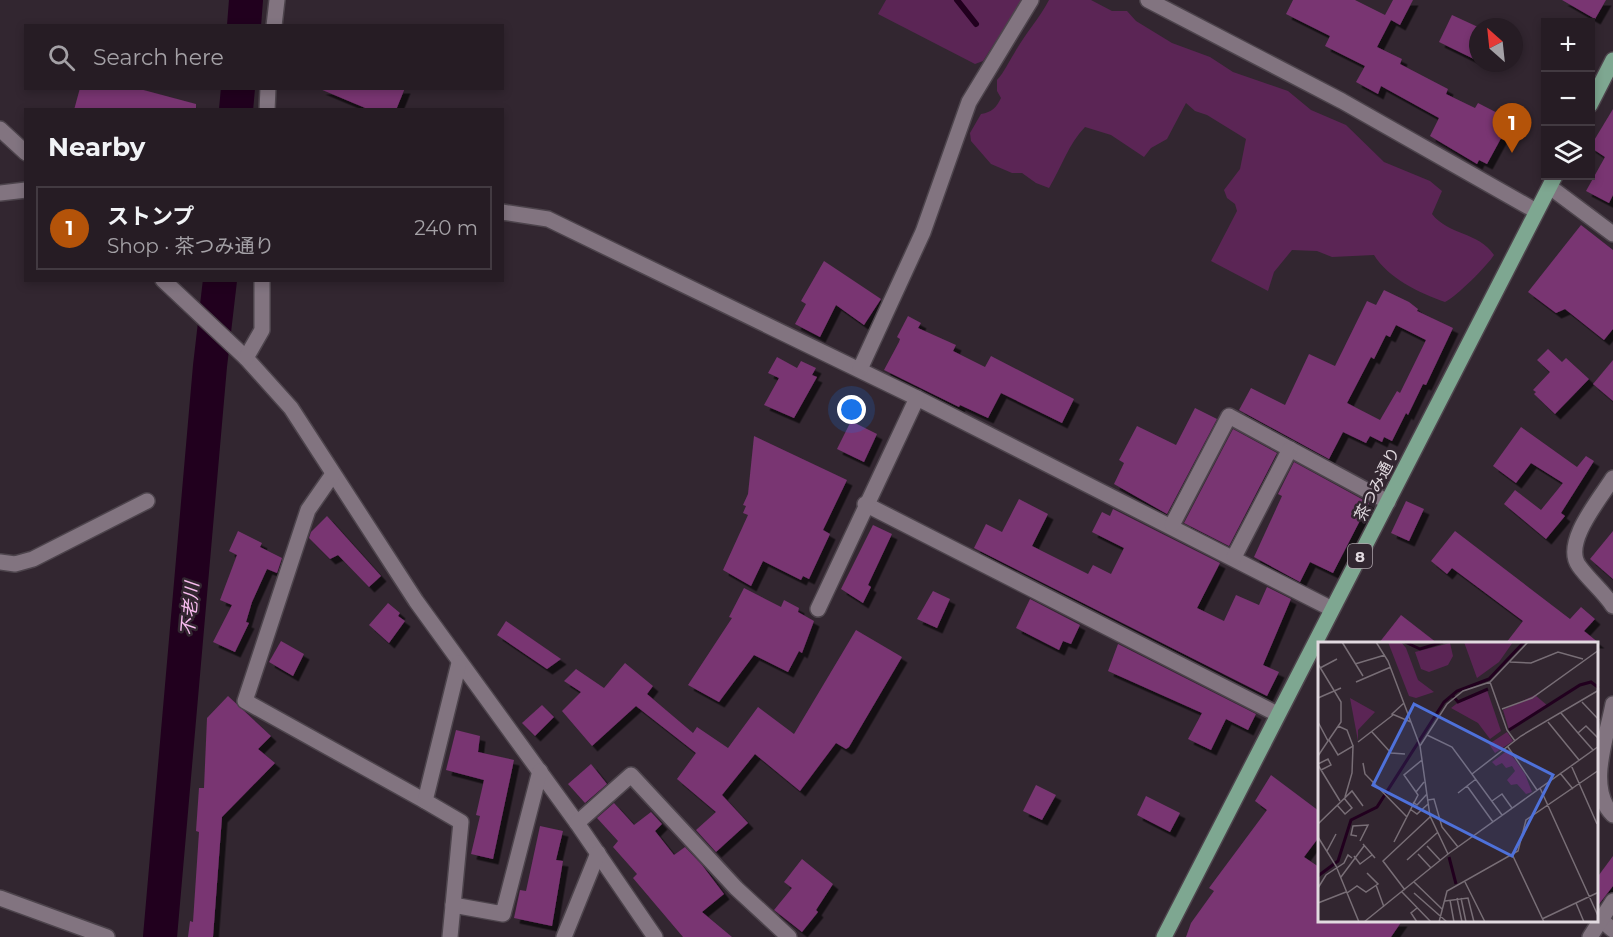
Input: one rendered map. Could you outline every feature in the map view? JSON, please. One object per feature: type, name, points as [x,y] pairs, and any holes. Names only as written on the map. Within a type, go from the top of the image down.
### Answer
[{"type":"main road","points":[[1595,95],[1613,60]]},
{"type":"main road","name":"茶つみ通り","points":[[1164,937],[1553,181]]},
{"type":"street","points":[[274,24],[277,0]]},
{"type":"street","points":[[860,369],[923,232],[969,102],[1031,0]]},
{"type":"street","points":[[1148,0],[1342,101],[1536,211]]},
{"type":"street","points":[[267,108],[268,90]]},
{"type":"street","points":[[0,129],[24,151]]},
{"type":"street","points":[[1553,181],[1613,234]]},
{"type":"street","points":[[0,193],[24,190]]},
{"type":"street","points":[[504,212],[548,219],[860,369],[1172,525],[1332,609]]},
{"type":"street","points":[[165,282],[246,358],[291,408],[313,437],[333,474],[459,663],[540,771],[655,937]]},
{"type":"street","points":[[246,358],[262,330],[262,282]]},
{"type":"street","points":[[818,609],[917,398]]},
{"type":"street","points":[[1172,525],[1229,416],[1388,502]]},
{"type":"street","points":[[1234,557],[1290,449]]},
{"type":"street","points":[[333,474],[308,510],[245,701],[461,822],[450,937]]},
{"type":"street","points":[[1613,478],[1577,535],[1574,546],[1579,567],[1603,591],[1613,606]]},
{"type":"street","points":[[0,561],[15,564],[33,560],[147,501]]},
{"type":"street","points":[[866,504],[1277,714]]},
{"type":"street","points":[[425,801],[459,663]]},
{"type":"street","points":[[1613,704],[1600,753],[1601,795],[1605,807],[1613,815]]},
{"type":"street","points":[[453,905],[503,914],[540,771]]},
{"type":"street","points":[[577,823],[630,775],[728,880],[789,937]]},
{"type":"street","points":[[564,937],[598,853]]},
{"type":"street","points":[[0,898],[107,937]]},
{"type":"street","points":[[1590,937],[1613,901]]},
{"type":"street","points":[[1600,919],[1613,930]]},
{"type":"shaded area","points":[[886,0],[1022,0],[983,61],[975,64],[878,14]]},
{"type":"shaded area","points":[[1049,0],[1091,0],[1112,11],[1127,11],[1136,21],[1172,43],[1210,57],[1233,72],[1288,91],[1311,110],[1346,125],[1384,162],[1430,181],[1442,191],[1432,214],[1446,226],[1488,247],[1494,255],[1471,280],[1445,302],[1405,284],[1387,271],[1374,255],[1332,257],[1317,251],[1292,250],[1274,272],[1268,291],[1211,261],[1237,211],[1235,204],[1227,198],[1224,190],[1240,169],[1246,139],[1207,115],[1195,111],[1186,103],[1167,139],[1151,148],[1144,157],[1111,135],[1085,127],[1070,148],[1049,188],[1036,183],[1022,173],[1012,173],[991,164],[971,141],[970,133],[981,114],[991,111],[1001,98],[997,91],[997,80]]},
{"type":"building","points":[[1293,0],[1355,0],[1385,15],[1393,0],[1413,0],[1400,25],[1391,20],[1377,47],[1402,59],[1400,64],[1448,89],[1446,94],[1475,108],[1478,103],[1511,120],[1487,164],[1479,160],[1477,164],[1430,136],[1439,118],[1381,86],[1378,94],[1356,82],[1365,66],[1325,46],[1330,36],[1286,14]]},
{"type":"building","points":[[1562,0],[1606,0],[1595,19]]},
{"type":"building","points":[[1452,15],[1469,23],[1469,57],[1439,42]]},
{"type":"building","points":[[79,90],[144,90],[196,104],[196,108],[75,108]]},
{"type":"building","points":[[322,90],[404,90],[397,108],[365,108]]},
{"type":"building","points":[[1613,109],[1613,195],[1609,203],[1586,191],[1592,180],[1595,180],[1595,175],[1605,157],[1595,150],[1595,139]]},
{"type":"building","points":[[1581,225],[1613,250],[1613,329],[1604,340],[1565,309],[1556,313],[1528,292]]},
{"type":"building","points":[[824,261],[881,299],[864,325],[836,305],[820,337],[795,324],[806,304],[801,301]]},
{"type":"building","points":[[1384,290],[1409,302],[1418,309],[1417,311],[1453,328],[1426,385],[1423,384],[1392,441],[1384,437],[1382,442],[1370,436],[1366,443],[1343,432],[1329,459],[1239,410],[1251,388],[1285,405],[1309,354],[1335,366],[1367,301],[1376,305]],"holes":[[[1396,325],[1426,340],[1400,393],[1397,391],[1380,420],[1347,403],[1371,357],[1374,359],[1386,335],[1390,337]]]},
{"type":"building","points":[[908,316],[921,323],[918,328],[956,345],[953,351],[985,367],[991,356],[1074,399],[1062,423],[1001,393],[988,418],[960,405],[959,407],[884,370],[899,342],[900,339],[897,337]]},
{"type":"building","points":[[1548,349],[1562,362],[1566,358],[1589,379],[1555,414],[1534,394],[1536,392],[1533,390],[1550,372],[1537,360]]},
{"type":"building","points":[[777,357],[797,368],[801,361],[816,368],[812,375],[817,377],[794,418],[764,405],[779,378],[768,373]]},
{"type":"building","points":[[1613,360],[1613,401],[1593,384]]},
{"type":"building","points":[[1195,408],[1217,419],[1167,514],[1114,484],[1124,463],[1119,460],[1137,426],[1176,445]]},
{"type":"building","points":[[851,421],[877,434],[864,462],[837,449]]},
{"type":"building","points":[[1521,427],[1577,467],[1586,456],[1594,461],[1561,513],[1565,516],[1546,539],[1504,504],[1515,490],[1541,510],[1563,483],[1531,463],[1516,483],[1493,466]]},
{"type":"building","points":[[1233,429],[1277,453],[1229,546],[1184,523]]},
{"type":"building","points":[[754,436],[847,480],[823,530],[830,534],[809,579],[803,576],[801,580],[763,561],[751,586],[723,570],[748,515],[743,513],[746,506],[743,505],[748,494]]},
{"type":"building","points":[[1294,462],[1369,503],[1333,573],[1310,562],[1300,582],[1254,557],[1282,496],[1278,494]]},
{"type":"building","points":[[1019,499],[1048,514],[1032,546],[1088,574],[1093,565],[1111,574],[1124,548],[1092,532],[1102,512],[1110,516],[1113,509],[1220,563],[1197,608],[1224,621],[1236,595],[1259,605],[1267,587],[1291,599],[1263,665],[1279,672],[1267,696],[974,548],[986,524],[1002,532]]},
{"type":"building","points":[[1406,501],[1424,509],[1409,541],[1391,533]]},
{"type":"building","points":[[327,516],[381,576],[369,587],[338,555],[330,559],[309,538],[311,532]]},
{"type":"building","points":[[873,525],[892,534],[868,585],[871,587],[863,603],[841,589]]},
{"type":"building","points":[[238,531],[262,543],[260,547],[282,558],[277,573],[267,569],[252,602],[246,622],[249,623],[235,652],[213,642],[232,605],[220,600],[237,555],[229,551]]},
{"type":"building","points":[[1455,531],[1570,619],[1581,607],[1595,619],[1584,631],[1598,642],[1507,642],[1523,621],[1452,568],[1447,574],[1431,561]]},
{"type":"building","points":[[1613,531],[1613,579],[1590,559]]},
{"type":"building","points":[[744,588],[781,607],[784,600],[799,608],[798,612],[814,621],[802,653],[799,651],[788,672],[754,655],[719,702],[688,685],[732,618],[729,617]]},
{"type":"building","points":[[933,591],[950,599],[937,628],[917,619]]},
{"type":"building","points":[[1030,599],[1080,625],[1071,644],[1063,641],[1059,650],[1016,628]]},
{"type":"building","points":[[388,603],[400,613],[398,616],[405,621],[389,643],[369,625]]},
{"type":"building","points":[[1401,615],[1436,642],[1380,642]]},
{"type":"building","points":[[506,621],[561,659],[547,669],[497,635]]},
{"type":"building","points":[[856,630],[902,657],[849,747],[846,749],[836,743],[800,791],[755,754],[722,795],[748,823],[716,852],[696,830],[716,812],[677,779],[696,753],[636,706],[592,746],[562,711],[581,692],[564,681],[576,669],[604,688],[625,663],[653,686],[647,694],[693,733],[697,727],[728,748],[758,707],[794,734]]},
{"type":"building","points":[[281,641],[304,654],[293,676],[269,662]]},
{"type":"building","points":[[1118,644],[1256,714],[1248,730],[1226,719],[1211,750],[1188,739],[1202,713],[1108,671]]},
{"type":"building","points":[[228,696],[271,736],[258,749],[275,763],[222,817],[213,937],[188,937],[190,921],[193,922],[199,832],[196,831],[199,788],[204,788],[207,718]]},
{"type":"building","points":[[542,705],[554,717],[535,736],[522,723]]},
{"type":"building","points":[[456,730],[480,736],[478,752],[514,760],[493,859],[471,854],[480,816],[476,815],[484,780],[446,770]]},
{"type":"building","points":[[591,764],[607,784],[585,803],[568,784]]},
{"type":"building","points":[[1271,775],[1318,810],[1318,838],[1304,857],[1318,866],[1318,922],[1401,922],[1391,937],[1186,937],[1191,923],[1214,891],[1209,888],[1267,810],[1255,801]]},
{"type":"building","points":[[1036,785],[1056,795],[1042,820],[1023,811]]},
{"type":"building","points":[[1146,796],[1180,813],[1170,832],[1137,815]]},
{"type":"building","points":[[614,803],[634,825],[651,812],[662,824],[655,831],[674,855],[685,847],[702,865],[724,894],[702,912],[732,937],[683,937],[633,878],[637,874],[613,847],[618,841],[597,818]]},
{"type":"building","points":[[540,826],[563,831],[556,860],[563,861],[552,926],[514,918],[520,890],[526,891]]},
{"type":"building","points":[[1613,856],[1613,886],[1598,905],[1598,876]]},
{"type":"building","points":[[802,859],[833,884],[816,910],[818,912],[802,932],[774,910],[792,888],[784,882]]},
{"type":"waterway","name":"不老川","points":[[244,24],[246,0]]},
{"type":"waterway","points":[[957,0],[976,24]]},
{"type":"waterway","name":"不老川","points":[[236,108],[238,90]]},
{"type":"waterway","name":"不老川","points":[[160,937],[210,366],[220,282]]},
{"type":"place","name":"ストンプ","points":[[1512,153]]}]
